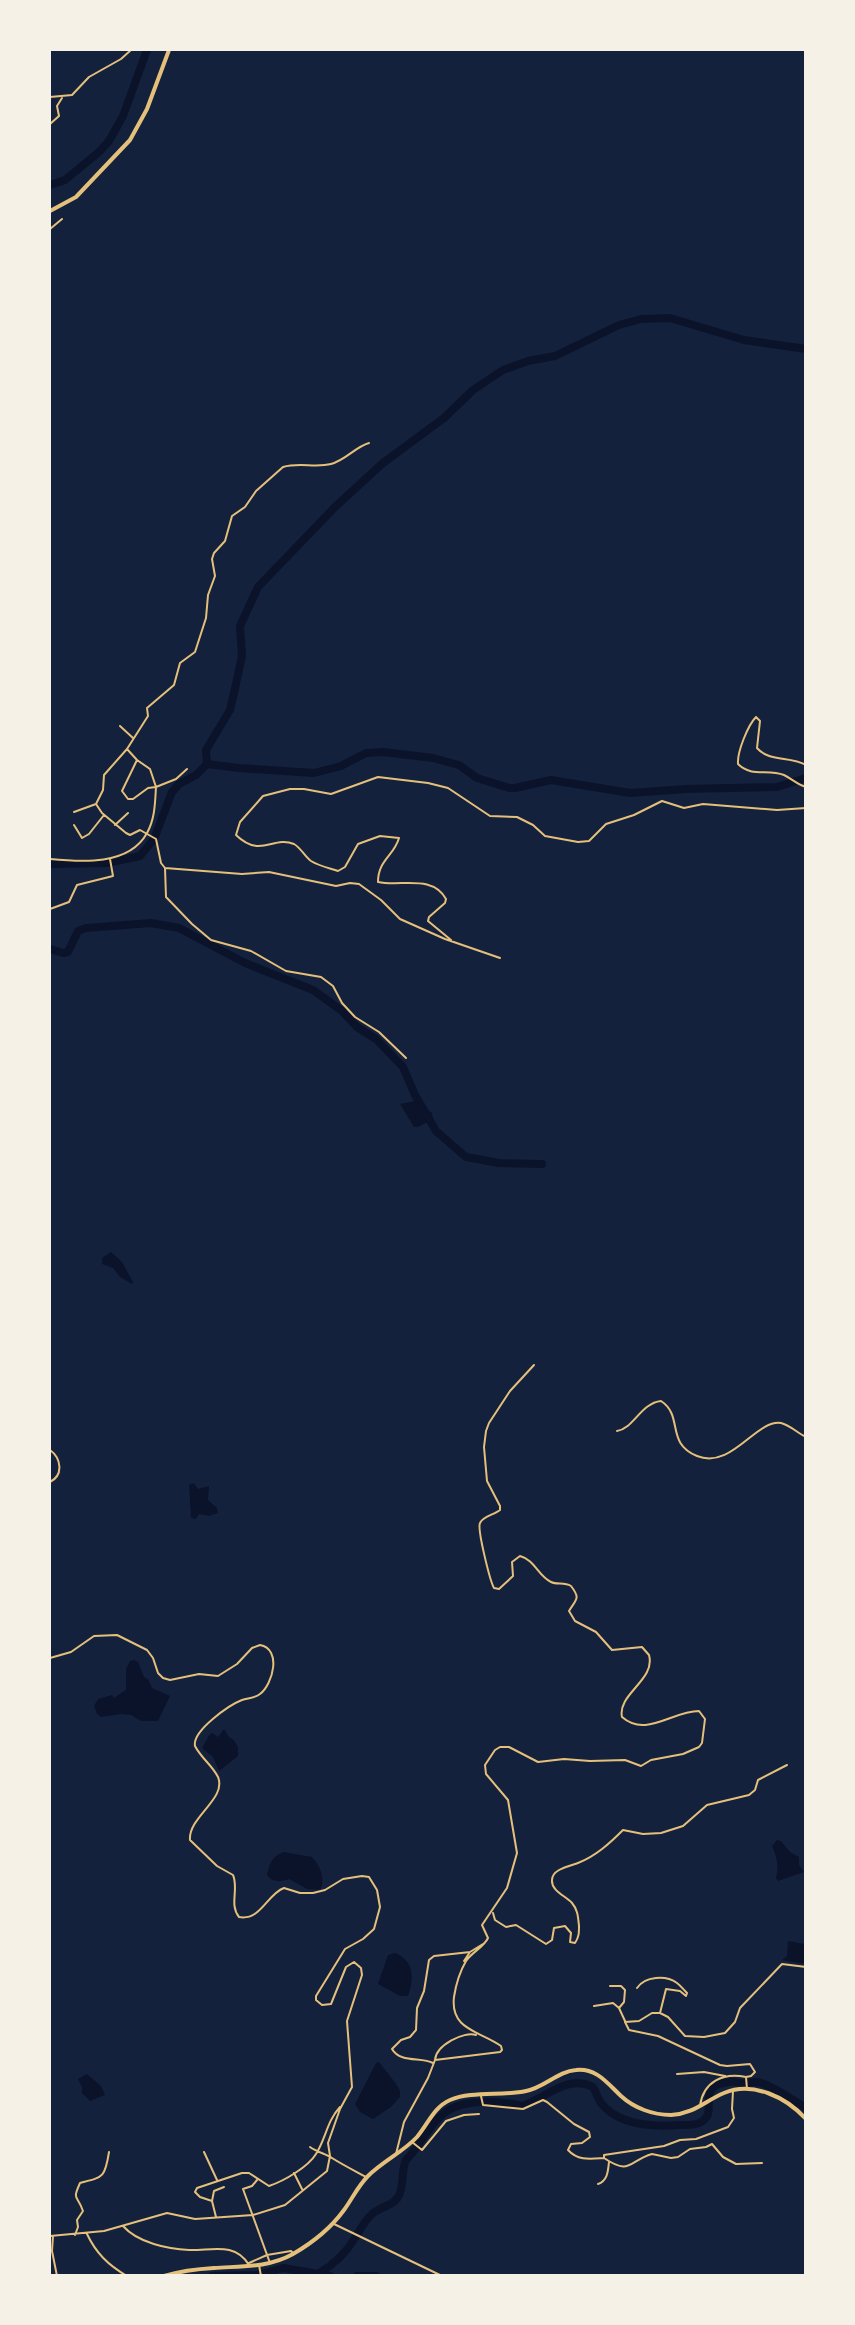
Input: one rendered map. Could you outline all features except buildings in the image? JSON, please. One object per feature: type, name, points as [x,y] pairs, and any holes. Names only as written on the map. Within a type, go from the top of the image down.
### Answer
[{"type":"main road","points":[[50,211],[83,191],[130,140],[147,110],[169,50]]},
{"type":"main road","points":[[164,2276],[208,2268],[249,2265],[260,2267],[293,2254],[333,2223],[366,2177],[414,2143],[441,2105],[453,2099],[482,2098],[535,2089],[560,2075],[576,2070],[600,2076],[626,2100],[654,2113],[677,2114],[701,2107],[713,2099],[747,2087],[770,2093],[806,2119]]},
{"type":"street","points":[[50,97],[62,98],[72,95],[88,77],[121,59],[132,50]]},
{"type":"street","points":[[50,124],[59,116],[57,106],[62,98]]},
{"type":"street","points":[[50,229],[62,219]]},
{"type":"street","points":[[74,812],[96,804],[104,790],[104,775],[127,749],[148,716],[147,708],[174,685],[180,663],[195,652],[206,618],[208,596],[215,576],[212,559],[214,553],[225,541],[232,516],[245,507],[256,491],[284,467],[319,467],[335,463],[346,458],[362,445],[369,443]]},
{"type":"street","points":[[806,765],[791,759],[764,754],[757,748],[760,721],[756,717],[750,723],[740,748],[738,764],[743,770],[784,776],[806,787]]},
{"type":"street","points":[[120,726],[133,739]]},
{"type":"street","points":[[50,859],[111,861],[124,854],[147,834],[154,813],[156,787],[150,769],[127,749]]},
{"type":"street","points":[[137,760],[122,791],[128,799],[133,799],[148,788],[176,779],[187,769]]},
{"type":"street","points":[[451,940],[428,921],[429,916],[446,899],[435,886],[378,882],[379,870],[397,846],[399,838],[380,836],[358,844],[345,867],[338,871],[310,861],[295,844],[256,847],[245,843],[236,835],[240,822],[262,796],[290,789],[331,794],[378,777],[428,783],[447,788],[490,816],[517,817],[533,825],[545,836],[578,843],[589,842],[606,824],[634,815],[662,801],[684,808],[703,804],[777,810],[806,808]]},
{"type":"street","points":[[96,804],[104,815],[126,834],[130,835],[140,830],[156,839],[161,863],[165,868],[166,897],[211,940],[251,951],[286,971],[321,976],[333,986],[342,1003],[355,1017],[379,1032],[406,1058]]},
{"type":"street","points":[[115,825],[128,813]]},
{"type":"street","points":[[74,825],[82,837],[89,834],[104,815]]},
{"type":"street","points":[[50,909],[69,902],[75,888],[80,884],[113,876],[111,861]]},
{"type":"street","points":[[165,868],[242,873],[269,872],[336,886],[350,882],[359,884],[381,900],[400,919],[500,958]]},
{"type":"street","points":[[464,1964],[476,1950],[485,1944],[488,1938],[482,1925],[507,1888],[515,1867],[517,1848],[508,1800],[486,1774],[485,1765],[495,1750],[500,1747],[509,1747],[538,1762],[564,1759],[625,1760],[641,1766],[648,1761],[683,1754],[699,1747],[702,1743],[705,1724],[703,1716],[696,1711],[675,1715],[645,1726],[637,1726],[622,1718],[621,1713],[626,1701],[650,1667],[649,1655],[642,1647],[612,1650],[599,1635],[575,1621],[569,1611],[577,1601],[571,1586],[552,1583],[536,1566],[520,1556],[512,1562],[513,1575],[511,1578],[496,1589],[491,1582],[479,1526],[484,1518],[500,1510],[500,1506],[487,1481],[484,1448],[486,1431],[510,1390],[534,1365]]},
{"type":"street","points":[[617,1431],[625,1428],[652,1403],[661,1401],[673,1412],[678,1440],[687,1450],[700,1457],[717,1457],[730,1452],[773,1424],[786,1425],[806,1437]]},
{"type":"street","points":[[50,1450],[58,1460],[59,1472],[50,1482]]},
{"type":"street","points":[[50,1658],[71,1652],[94,1636],[117,1635],[147,1650],[158,1673],[170,1680],[199,1674],[218,1676],[237,1664],[247,1652],[256,1646],[264,1645],[274,1657],[273,1670],[264,1691],[235,1704],[204,1727],[196,1737],[195,1746],[212,1766],[219,1782],[217,1793],[192,1828],[190,1840],[216,1866],[233,1875],[236,1889],[234,1909],[236,1915],[242,1918],[257,1913],[273,1895],[284,1888],[306,1894],[325,1890],[344,1879],[362,1875],[374,1882],[380,1907],[374,1929],[363,1939],[345,1948],[316,1996],[316,2000],[322,2005],[331,2004],[346,1966],[354,1962],[362,1968],[362,1975],[347,2021],[352,2087],[342,2105],[328,2143],[330,2156],[327,2172],[285,2205],[253,2215],[195,2219],[167,2213],[87,2234],[51,2236],[57,2276]]},
{"type":"street","points":[[495,1907],[493,1917],[506,1928],[516,1925],[546,1944],[552,1940],[554,1928],[565,1926],[571,1933],[570,1942],[575,1943],[579,1932],[577,1911],[554,1888],[551,1882],[552,1876],[604,1848],[623,1830],[654,1834],[683,1826],[707,1805],[749,1795],[755,1790],[758,1780],[787,1765]]},
{"type":"street","points":[[477,2035],[456,2019],[453,2008],[456,1983],[470,1952],[480,1944],[485,1944]]},
{"type":"street","points":[[396,2155],[400,2132],[428,2078],[434,2062],[435,2055],[454,2038],[470,2033],[498,2043],[502,2050],[434,2062],[400,2056],[392,2049],[416,2030],[417,2008],[429,1960],[434,1956],[470,1952]]},
{"type":"street","points":[[626,2022],[639,2021],[652,2013],[660,2013],[668,2017],[685,2036],[697,2037],[725,2033],[735,2022],[740,2008],[782,1964],[806,1967]]},
{"type":"street","points":[[637,1988],[642,1982],[657,1978],[673,1981],[687,1993],[686,1996],[666,1989],[660,2013]]},
{"type":"street","points":[[610,1986],[621,1986],[625,1990],[624,2002],[619,2008]]},
{"type":"street","points":[[594,2006],[613,2003],[619,2008],[629,2030],[658,2036],[720,2065],[750,2064],[754,2069],[754,2075],[746,2077],[704,2072],[678,2074]]},
{"type":"street","points":[[701,2107],[706,2088],[725,2076]]},
{"type":"street","points":[[746,2077],[747,2087]]},
{"type":"street","points":[[604,2158],[604,2155],[616,2152],[696,2139],[728,2127],[734,2118],[732,2109],[734,2090]]},
{"type":"street","points":[[482,2098],[483,2104],[508,2109],[523,2109],[545,2101],[558,2109],[574,2124],[589,2132],[590,2137],[585,2142],[571,2144],[568,2150],[584,2160],[604,2158],[615,2165],[630,2166],[652,2154],[675,2157],[685,2151],[712,2144],[723,2157],[736,2164],[762,2163]]},
{"type":"street","points":[[212,2201],[200,2197],[195,2190],[217,2180],[243,2173],[249,2173],[269,2186],[294,2173],[318,2152],[328,2123],[342,2105]]},
{"type":"street","points":[[414,2143],[420,2149],[446,2121],[464,2115],[480,2114]]},
{"type":"street","points":[[328,2123],[334,2125]]},
{"type":"street","points":[[310,2147],[366,2177]]},
{"type":"street","points":[[75,2235],[78,2227],[77,2220],[83,2211],[74,2197],[75,2192],[80,2183],[99,2179],[103,2175],[109,2152]]},
{"type":"street","points":[[204,2152],[217,2180]]},
{"type":"street","points":[[598,2184],[602,2183],[606,2177],[609,2162]]},
{"type":"street","points":[[294,2173],[302,2191]]},
{"type":"street","points":[[257,2180],[252,2186],[243,2189],[270,2263]]},
{"type":"street","points":[[216,2217],[212,2201],[214,2191],[224,2187]]},
{"type":"street","points":[[333,2223],[442,2276]]},
{"type":"street","points":[[123,2226],[137,2236],[163,2247],[186,2250],[218,2247],[236,2253],[249,2265],[267,2255],[291,2251],[293,2254]]},
{"type":"street","points":[[87,2234],[105,2262],[127,2276]]},
{"type":"street","points":[[260,2267],[261,2276]]},
{"type":"water","points":[[415,1101],[432,1113],[433,1119],[418,1127],[414,1127],[400,1104]]},
{"type":"water","points":[[111,1252],[122,1262],[132,1284],[120,1277],[113,1268],[102,1264],[102,1258]]},
{"type":"water","points":[[194,1483],[198,1489],[209,1486],[208,1500],[217,1508],[218,1513],[209,1516],[199,1514],[196,1519],[191,1518],[189,1485]]},
{"type":"water","points":[[130,1661],[138,1662],[144,1677],[148,1679],[152,1688],[170,1696],[158,1721],[141,1721],[131,1715],[121,1714],[101,1717],[94,1706],[98,1699],[112,1695],[114,1698],[126,1690],[126,1669]]},
{"type":"water","points":[[224,1729],[238,1747],[238,1756],[219,1771],[213,1757],[202,1748],[210,1734],[218,1737]]},
{"type":"water","points":[[777,1840],[799,1857],[799,1865],[804,1872],[778,1881],[776,1878],[777,1862],[772,1846]]},
{"type":"water","points":[[284,1852],[312,1857],[321,1873],[320,1890],[307,1889],[289,1879],[277,1881],[269,1878],[267,1875],[272,1861]]},
{"type":"water","points":[[788,1941],[805,1944],[805,1964],[782,1960],[787,1956]]},
{"type":"water","points":[[395,1953],[402,1956],[411,1971],[408,1996],[400,1996],[378,1984],[388,1955]]},
{"type":"water","points":[[379,2062],[397,2085],[400,2097],[391,2107],[373,2119],[360,2112],[355,2104],[376,2063]]},
{"type":"water","points":[[87,2074],[101,2086],[105,2095],[90,2101],[82,2093],[78,2079]]},
{"type":"waterway","points":[[50,185],[65,180],[109,141],[123,116],[147,50]]},
{"type":"waterway","points":[[207,764],[206,750],[230,710],[242,656],[240,626],[258,587],[335,507],[383,463],[444,418],[473,390],[503,370],[528,361],[555,356],[619,325],[641,319],[670,318],[744,340],[806,349]]},
{"type":"waterway","points":[[207,764],[314,773],[341,766],[366,753],[383,752],[433,758],[459,765],[477,778],[509,788],[551,780],[630,793],[777,787],[806,778]]},
{"type":"waterway","points":[[50,864],[107,863],[140,856],[154,839],[172,792],[179,784],[196,775],[207,764]]},
{"type":"waterway","points":[[50,949],[63,953],[68,952],[78,931],[86,928],[151,923],[179,928],[245,963],[313,990],[342,1011],[357,1027],[376,1039],[403,1067],[415,1095],[436,1131],[466,1157],[499,1163],[542,1164]]},
{"type":"waterway","points":[[318,2274],[343,2254],[371,2215],[395,2201],[401,2189],[406,2160],[436,2121],[458,2106],[480,2102],[502,2102],[522,2106],[565,2085],[574,2083],[593,2087],[608,2111],[627,2121],[658,2126],[689,2125],[700,2123],[705,2119],[709,2109],[710,2093],[719,2084],[757,2082],[775,2089],[806,2108]]},
{"type":"waterway","points":[[212,2276],[257,2275],[283,2268],[330,2276]]},
{"type":"waterway","points":[[357,2276],[376,2276]]}]
